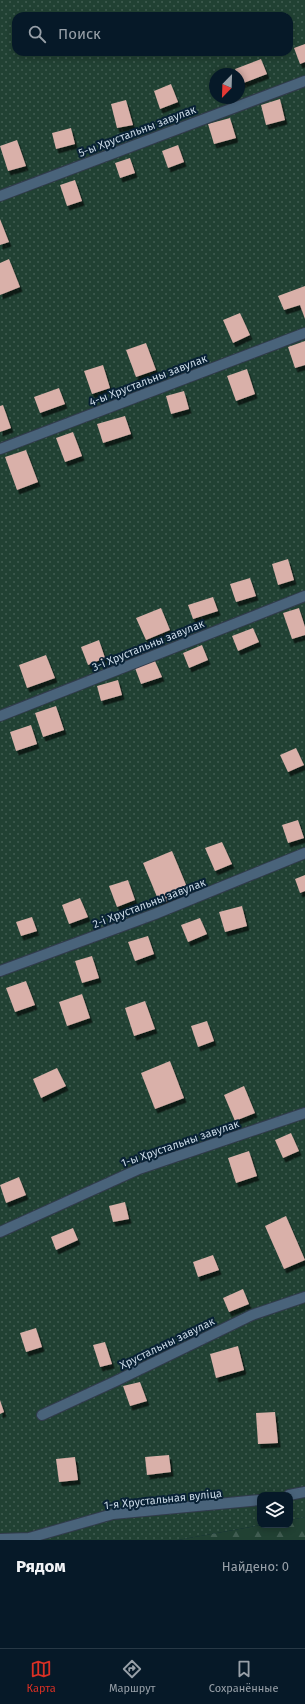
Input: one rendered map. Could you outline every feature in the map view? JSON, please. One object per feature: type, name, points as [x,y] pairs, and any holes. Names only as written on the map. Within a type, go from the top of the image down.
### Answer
[{"type":"lane","name":"5-ы Хрустальны завулак","points":[[0,196],[305,81]]},
{"type":"lane","name":"4-ы Хрустальны завулак","points":[[0,449],[305,333]]},
{"type":"lane","name":"3-і Хрустальны завулак","points":[[0,716],[305,596]]},
{"type":"lane","name":"2-і Хрустальны завулак","points":[[0,971],[155,914],[305,853]]},
{"type":"lane","name":"1-ы Хрустальны завулак","points":[[0,1232],[139,1169],[305,1113]]},
{"type":"lane","name":"Хрустальны завулак","points":[[42,1415],[252,1315],[305,1297]]},
{"type":"lane","points":[[293,1494],[305,1492]]},
{"type":"lane","name":"1-я Хрустальная вуліца","points":[[0,1539],[29,1538],[112,1514],[257,1500]]},
{"type":"green space","points":[[0,0],[305,0],[305,1517],[293,1519],[293,1492],[257,1492],[257,1526],[178,1540],[0,1540]]},
{"type":"green space","points":[[305,1517],[305,1540],[178,1540],[257,1526],[257,1528],[293,1528],[293,1519]]},
{"type":"building","points":[[305,44],[305,62],[300,64],[294,48]]},
{"type":"building","points":[[261,59],[267,74],[245,82],[245,68],[238,68]]},
{"type":"building","points":[[171,84],[178,102],[160,109],[154,91]]},
{"type":"building","points":[[280,99],[285,120],[266,125],[261,105]]},
{"type":"building","points":[[126,100],[133,125],[117,128],[111,104]]},
{"type":"building","points":[[230,118],[236,138],[214,144],[208,124]]},
{"type":"building","points":[[71,128],[75,144],[56,149],[52,133]]},
{"type":"building","points":[[17,140],[26,166],[8,171],[0,146]]},
{"type":"building","points":[[178,145],[184,162],[168,168],[162,151]]},
{"type":"building","points":[[130,158],[135,173],[120,178],[115,163]]},
{"type":"building","points":[[75,180],[82,201],[67,206],[60,185]]},
{"type":"building","points":[[0,219],[9,242],[0,245]]},
{"type":"building","points":[[9,259],[20,287],[0,295],[0,263]]},
{"type":"building","points":[[305,286],[305,319],[300,305],[284,310],[278,296]]},
{"type":"building","points":[[240,313],[250,335],[233,343],[223,320]]},
{"type":"building","points":[[305,341],[305,365],[295,368],[288,347]]},
{"type":"building","points":[[146,343],[156,370],[136,377],[126,350]]},
{"type":"building","points":[[103,365],[110,388],[92,394],[84,371]]},
{"type":"building","points":[[247,369],[255,394],[236,401],[227,376]]},
{"type":"building","points":[[59,388],[65,404],[40,413],[34,397]]},
{"type":"building","points":[[184,391],[189,409],[171,414],[166,396]]},
{"type":"building","points":[[3,405],[11,428],[0,432],[0,406]]},
{"type":"building","points":[[125,416],[131,434],[103,443],[97,424]]},
{"type":"building","points":[[73,432],[82,456],[65,462],[56,438]]},
{"type":"building","points":[[26,450],[38,482],[17,490],[5,457]]},
{"type":"building","points":[[288,559],[294,580],[278,585],[272,564]]},
{"type":"building","points":[[250,578],[256,596],[236,602],[230,584]]},
{"type":"building","points":[[213,597],[218,611],[193,619],[188,605]]},
{"type":"building","points":[[161,608],[170,630],[146,640],[136,618]]},
{"type":"building","points":[[299,608],[305,627],[305,635],[292,639],[283,613]]},
{"type":"building","points":[[253,628],[259,642],[238,651],[232,636]]},
{"type":"building","points":[[99,640],[105,658],[88,665],[81,647]]},
{"type":"building","points":[[202,645],[208,660],[189,668],[183,653]]},
{"type":"building","points":[[46,655],[55,678],[27,688],[19,665]]},
{"type":"building","points":[[155,661],[162,677],[141,684],[135,668]]},
{"type":"building","points":[[118,680],[122,695],[101,701],[97,686]]},
{"type":"building","points":[[56,706],[64,730],[43,737],[35,713]]},
{"type":"building","points":[[31,725],[37,744],[16,751],[10,732]]},
{"type":"building","points":[[296,748],[304,765],[288,772],[280,755]]},
{"type":"building","points":[[298,820],[304,838],[288,843],[282,825]]},
{"type":"building","points":[[222,842],[232,864],[215,871],[205,848]]},
{"type":"building","points":[[172,851],[189,892],[160,904],[143,863]]},
{"type":"building","points":[[305,875],[305,891],[300,893],[295,879]]},
{"type":"building","points":[[128,880],[135,900],[117,907],[109,886]]},
{"type":"building","points":[[80,898],[88,917],[69,924],[62,905]]},
{"type":"building","points":[[242,906],[247,926],[225,932],[219,912]]},
{"type":"building","points":[[32,917],[37,931],[21,936],[16,922]]},
{"type":"building","points":[[200,918],[207,934],[188,942],[181,925]]},
{"type":"building","points":[[148,936],[154,954],[135,961],[128,942]]},
{"type":"building","points":[[92,956],[99,978],[82,983],[75,961]]},
{"type":"building","points":[[26,981],[35,1005],[15,1012],[6,988]]},
{"type":"building","points":[[82,994],[90,1018],[67,1026],[59,1002]]},
{"type":"building","points":[[145,1001],[155,1029],[134,1036],[125,1008]]},
{"type":"building","points":[[207,1021],[214,1041],[198,1047],[191,1026]]},
{"type":"building","points":[[170,1061],[184,1098],[155,1109],[141,1073]]},
{"type":"building","points":[[57,1068],[66,1086],[41,1098],[33,1079]]},
{"type":"building","points":[[244,1086],[255,1113],[235,1121],[224,1095]]},
{"type":"building","points":[[291,1133],[299,1151],[283,1158],[275,1140]]},
{"type":"building","points":[[249,1151],[257,1176],[236,1183],[228,1158]]},
{"type":"building","points":[[19,1177],[26,1195],[6,1203],[0,1185]]},
{"type":"building","points":[[125,1202],[129,1219],[113,1222],[109,1206]]},
{"type":"building","points":[[286,1216],[305,1260],[284,1269],[265,1226]]},
{"type":"building","points":[[73,1228],[78,1240],[56,1250],[51,1237]]},
{"type":"building","points":[[213,1255],[219,1270],[198,1277],[193,1262]]},
{"type":"building","points":[[243,1289],[249,1304],[229,1312],[223,1298]]},
{"type":"building","points":[[36,1328],[42,1347],[26,1352],[20,1333]]},
{"type":"building","points":[[105,1342],[112,1364],[100,1367],[93,1345]]},
{"type":"building","points":[[238,1346],[244,1370],[216,1378],[210,1354]]},
{"type":"building","points":[[140,1382],[147,1401],[130,1406],[123,1386]]},
{"type":"building","points":[[0,1400],[4,1412],[0,1414]]},
{"type":"building","points":[[275,1412],[278,1443],[258,1444],[256,1413]]},
{"type":"building","points":[[169,1455],[171,1472],[147,1475],[145,1457]]},
{"type":"building","points":[[75,1457],[78,1480],[59,1482],[56,1459]]}]
